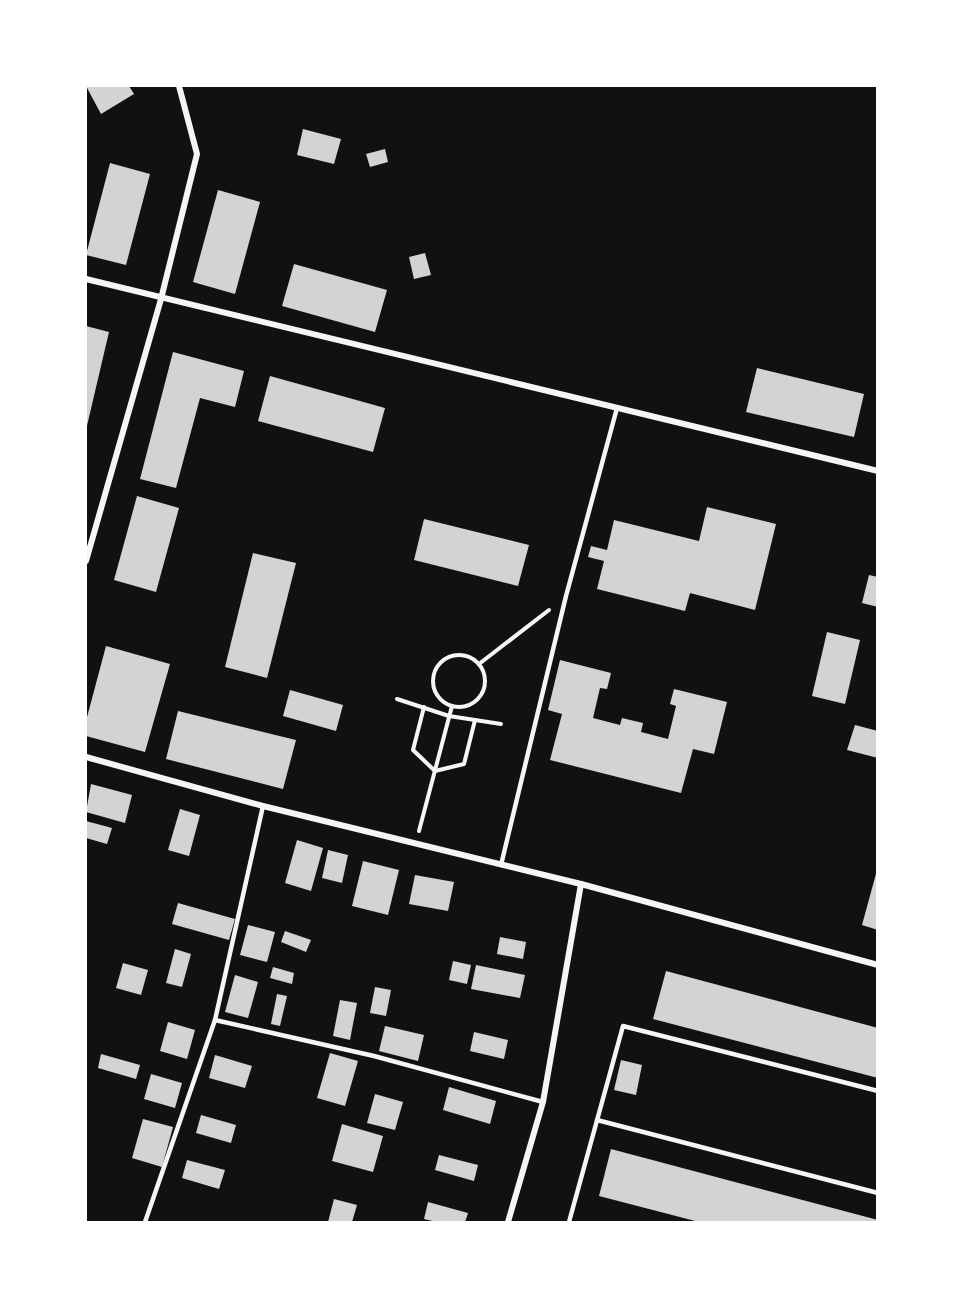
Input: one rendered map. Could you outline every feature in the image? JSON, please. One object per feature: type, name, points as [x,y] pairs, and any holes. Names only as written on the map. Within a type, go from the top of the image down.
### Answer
[{"type":"street","points":[[86,561],[161,298],[197,154],[179,86]]},
{"type":"street","points":[[86,279],[878,471]]},
{"type":"street","points":[[86,757],[263,806],[581,884],[878,965]]},
{"type":"street","points":[[508,1222],[543,1102],[581,884]]},
{"type":"lane","points":[[501,864],[567,596],[617,408]]},
{"type":"lane","points":[[146,1222],[215,1020],[263,806]]},
{"type":"lane","points":[[215,1020],[374,1056],[543,1102]]},
{"type":"lane","points":[[570,1222],[623,1026],[878,1092]]},
{"type":"lane","points":[[597,1120],[878,1193]]},
{"type":"path","points":[[479,664],[567,596]]},
{"type":"path","points":[[459,655],[468,656],[479,664],[485,675],[485,684],[478,699],[464,707],[452,706],[440,700],[435,692],[433,675],[436,667],[450,656],[459,655]]},
{"type":"path","points":[[397,699],[449,716],[501,724]]},
{"type":"path","points":[[416,844],[452,706]]},
{"type":"path","points":[[424,707],[413,750],[435,771]]},
{"type":"path","points":[[435,771],[464,764],[475,720]]},
{"type":"building","points":[[86,86],[129,86],[134,94],[101,114]]},
{"type":"building","points":[[303,129],[341,139],[334,164],[297,155]]},
{"type":"building","points":[[385,149],[388,162],[370,167],[366,154]]},
{"type":"building","points":[[110,163],[150,174],[126,265],[86,255]]},
{"type":"building","points":[[218,190],[260,202],[235,294],[193,282]]},
{"type":"building","points":[[425,253],[431,275],[414,279],[409,257]]},
{"type":"building","points":[[294,264],[387,290],[375,332],[282,306]]},
{"type":"building","points":[[86,326],[109,332],[86,430]]},
{"type":"building","points":[[173,352],[244,371],[235,407],[200,398],[176,488],[140,479]]},
{"type":"building","points":[[757,368],[864,394],[854,437],[746,412]]},
{"type":"building","points":[[270,376],[385,408],[373,452],[258,421]]},
{"type":"building","points":[[137,496],[179,508],[156,592],[114,580]]},
{"type":"building","points":[[707,507],[776,524],[755,610],[690,593],[685,611],[597,589],[604,561],[588,557],[591,546],[607,550],[614,520],[699,541]]},
{"type":"building","points":[[424,519],[529,545],[518,586],[414,560]]},
{"type":"building","points":[[253,553],[296,563],[267,678],[225,667]]},
{"type":"building","points":[[869,575],[878,577],[878,607],[862,603]]},
{"type":"building","points":[[827,632],[860,640],[845,704],[812,696]]},
{"type":"building","points":[[106,646],[170,664],[145,752],[86,736],[86,721]]},
{"type":"building","points":[[560,660],[611,673],[607,689],[600,688],[593,718],[620,725],[622,718],[643,723],[641,732],[668,739],[676,706],[670,704],[674,689],[727,702],[714,754],[693,749],[681,793],[550,760],[562,714],[548,710]]},
{"type":"building","points":[[290,690],[343,705],[336,731],[283,716]]},
{"type":"building","points":[[178,711],[296,740],[283,789],[166,759]]},
{"type":"building","points":[[855,725],[878,731],[878,758],[847,750]]},
{"type":"building","points":[[91,784],[132,795],[125,823],[86,812]]},
{"type":"building","points":[[180,809],[200,815],[189,856],[168,850]]},
{"type":"building","points":[[86,821],[112,828],[107,844],[86,838]]},
{"type":"building","points":[[297,840],[323,848],[311,891],[285,883]]},
{"type":"building","points":[[328,850],[348,855],[342,883],[322,878]]},
{"type":"building","points":[[363,861],[399,870],[388,915],[352,906]]},
{"type":"building","points":[[878,871],[878,930],[862,925]]},
{"type":"building","points":[[415,875],[454,882],[448,911],[409,904]]},
{"type":"building","points":[[178,903],[235,919],[229,940],[172,924]]},
{"type":"building","points":[[248,925],[275,932],[267,962],[240,955]]},
{"type":"building","points":[[285,931],[311,940],[306,952],[281,942]]},
{"type":"building","points":[[500,937],[526,942],[523,959],[497,954]]},
{"type":"building","points":[[175,949],[191,954],[182,987],[166,983]]},
{"type":"building","points":[[453,961],[471,965],[467,984],[449,980]]},
{"type":"building","points":[[123,963],[148,970],[141,995],[116,988]]},
{"type":"building","points":[[476,965],[525,975],[520,998],[471,989]]},
{"type":"building","points":[[273,967],[294,973],[292,984],[270,978]]},
{"type":"building","points":[[666,971],[878,1028],[878,1078],[653,1019]]},
{"type":"building","points":[[235,975],[258,982],[248,1018],[225,1012]]},
{"type":"building","points":[[375,987],[391,990],[386,1016],[370,1013]]},
{"type":"building","points":[[277,994],[287,996],[280,1026],[271,1024]]},
{"type":"building","points":[[340,1000],[357,1003],[350,1040],[333,1036]]},
{"type":"building","points":[[168,1022],[195,1030],[187,1059],[160,1051]]},
{"type":"building","points":[[385,1026],[424,1035],[418,1061],[379,1051]]},
{"type":"building","points":[[474,1032],[508,1040],[504,1059],[470,1051]]},
{"type":"building","points":[[330,1053],[358,1061],[345,1106],[317,1098]]},
{"type":"building","points":[[101,1054],[140,1065],[136,1079],[98,1068]]},
{"type":"building","points":[[215,1055],[252,1066],[245,1088],[209,1078]]},
{"type":"building","points":[[621,1060],[642,1065],[636,1095],[614,1090]]},
{"type":"building","points":[[151,1074],[182,1083],[175,1108],[144,1099]]},
{"type":"building","points":[[449,1087],[496,1101],[490,1124],[443,1110]]},
{"type":"building","points":[[375,1094],[403,1102],[395,1130],[367,1123]]},
{"type":"building","points":[[201,1115],[236,1125],[231,1143],[196,1133]]},
{"type":"building","points":[[143,1119],[173,1127],[162,1167],[132,1158]]},
{"type":"building","points":[[342,1124],[383,1136],[373,1172],[332,1161]]},
{"type":"building","points":[[611,1149],[878,1220],[878,1222],[699,1222],[599,1196]]},
{"type":"building","points":[[439,1155],[478,1165],[474,1181],[435,1170]]},
{"type":"building","points":[[187,1160],[225,1170],[219,1189],[182,1178]]},
{"type":"building","points":[[334,1199],[357,1205],[352,1222],[328,1222]]},
{"type":"building","points":[[428,1202],[468,1213],[465,1222],[437,1222],[424,1219]]}]
